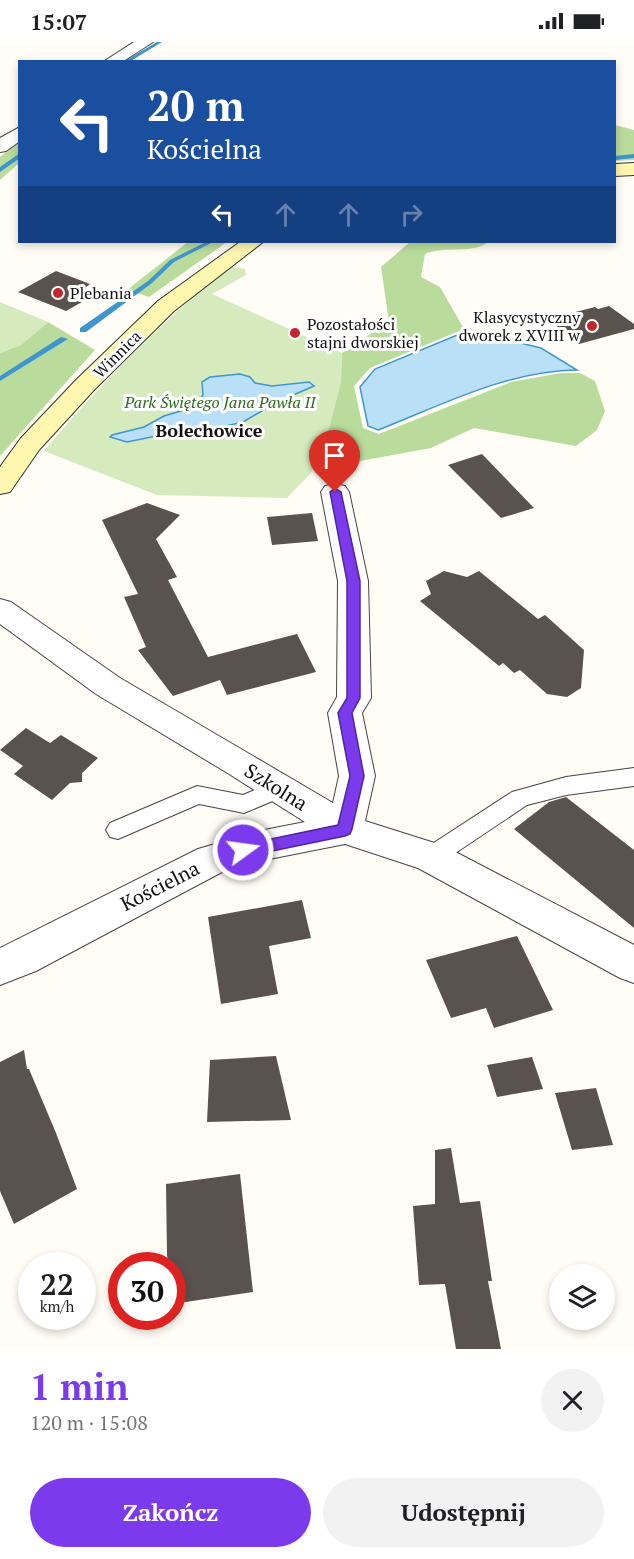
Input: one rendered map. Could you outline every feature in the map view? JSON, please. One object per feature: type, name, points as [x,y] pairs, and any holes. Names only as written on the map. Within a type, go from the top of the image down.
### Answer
[{"type":"street","points":[[114,60],[145,42]]},
{"type":"street","points":[[0,147],[18,134]]},
{"type":"street","points":[[616,170],[634,169]]},
{"type":"street","name":"Winnica","points":[[0,486],[30,444],[85,385],[166,306],[252,243]]},
{"type":"street","points":[[335,492],[353,581],[354,698],[345,713],[357,776],[345,829]]},
{"type":"street","name":"Szkolna","points":[[0,609],[108,686],[345,829],[431,857],[634,965]]},
{"type":"street","name":"Kościelna","points":[[0,967],[22,958],[211,860],[259,846],[345,829]]},
{"type":"lane","points":[[431,857],[520,798],[566,786],[634,777]]},
{"type":"lane","points":[[118,830],[197,795],[244,804],[279,789]]},
{"type":"green space","points":[[616,125],[634,130],[634,160],[616,161]]},
{"type":"green space","points":[[18,142],[18,164],[0,180],[0,157]]},
{"type":"green space","points":[[187,243],[226,243],[149,297],[127,290]]},
{"type":"green space","points":[[409,243],[486,243],[474,248],[440,250],[425,254],[421,277],[440,287],[464,329],[370,368],[354,386],[363,428],[379,434],[511,382],[561,373],[580,373],[595,381],[605,411],[597,430],[576,446],[474,428],[431,448],[360,461],[324,448],[341,382],[342,353],[389,322],[381,267]]},
{"type":"green space","name":"Park Świętego Jana Pawła II","points":[[230,266],[245,269],[246,275],[212,294],[342,353],[341,382],[324,448],[311,473],[287,498],[157,495],[44,451],[132,354]]},
{"type":"green space","points":[[0,302],[48,322],[21,345],[0,353]]},
{"type":"green space","points":[[48,322],[95,350],[0,456],[0,353],[21,345]]},
{"type":"water","points":[[462,333],[492,336],[541,348],[577,370],[525,376],[450,400],[378,430],[368,426],[360,387],[375,369]]},
{"type":"water","points":[[240,374],[250,377],[255,383],[272,386],[309,382],[314,386],[277,402],[243,422],[188,435],[161,435],[127,442],[110,437],[144,427],[164,416],[194,407],[203,395],[202,382],[210,377]]},
{"type":"building","name":"Plebania","points":[[56,271],[90,284],[85,288],[98,293],[66,311],[18,292]]},
{"type":"building","name":"Klasycystyczny dworek z XVIII w","points":[[609,306],[634,324],[634,329],[579,344],[548,319],[595,307],[598,309]]},
{"type":"building","points":[[482,454],[534,508],[501,518],[448,465]]},
{"type":"building","points":[[147,503],[180,515],[156,539],[177,577],[168,580],[208,657],[297,634],[316,672],[227,695],[220,680],[173,696],[138,650],[146,647],[124,597],[138,594],[102,520]]},
{"type":"building","points":[[312,513],[318,541],[272,545],[267,517]]},
{"type":"building","points":[[444,571],[467,577],[479,571],[538,619],[545,615],[584,650],[581,688],[567,697],[547,694],[520,670],[514,673],[503,663],[499,666],[420,601],[431,594],[426,581]]},
{"type":"building","points":[[26,728],[50,743],[61,735],[98,758],[82,773],[82,782],[70,783],[52,800],[14,774],[23,766],[0,750]]},
{"type":"building","points":[[566,797],[634,850],[634,928],[514,829],[549,802]]},
{"type":"building","points":[[302,900],[311,938],[269,946],[278,994],[221,1004],[208,917]]},
{"type":"building","points":[[517,936],[553,1010],[494,1028],[486,1008],[451,1018],[426,960]]},
{"type":"building","points":[[24,1050],[27,1069],[29,1069],[56,1133],[77,1189],[14,1224],[0,1191],[0,1062]]},
{"type":"building","points":[[276,1056],[291,1120],[207,1122],[210,1060]]},
{"type":"building","points":[[532,1057],[543,1089],[497,1097],[487,1065]]},
{"type":"building","points":[[596,1088],[613,1145],[572,1150],[555,1093]]},
{"type":"building","points":[[451,1148],[460,1203],[480,1201],[492,1281],[488,1281],[501,1349],[456,1349],[445,1284],[419,1285],[413,1206],[435,1204],[435,1150]]},
{"type":"building","points":[[240,1174],[253,1292],[186,1302],[186,1252],[167,1252],[166,1184]]},
{"type":"waterway","points":[[128,60],[160,42]]},
{"type":"waterway","points":[[0,170],[18,156]]},
{"type":"waterway","points":[[616,158],[634,156]]},
{"type":"waterway","points":[[83,330],[150,282],[172,261],[208,243]]},
{"type":"waterway","points":[[0,379],[64,339]]},
{"type":"place","name":"Plebania","points":[[58,293]]},
{"type":"place","name":"Klasycystyczny dworek z XVIII w","points":[[592,326]]},
{"type":"place","name":"Pozostałości stajni dworskiej","points":[[295,333]]},
{"type":"district","name":"Bolechowice","points":[[209,431]]},
{"type":"route","points":[[243,850],[345,829],[357,776],[345,713],[354,698],[353,581],[335,492]]}]
